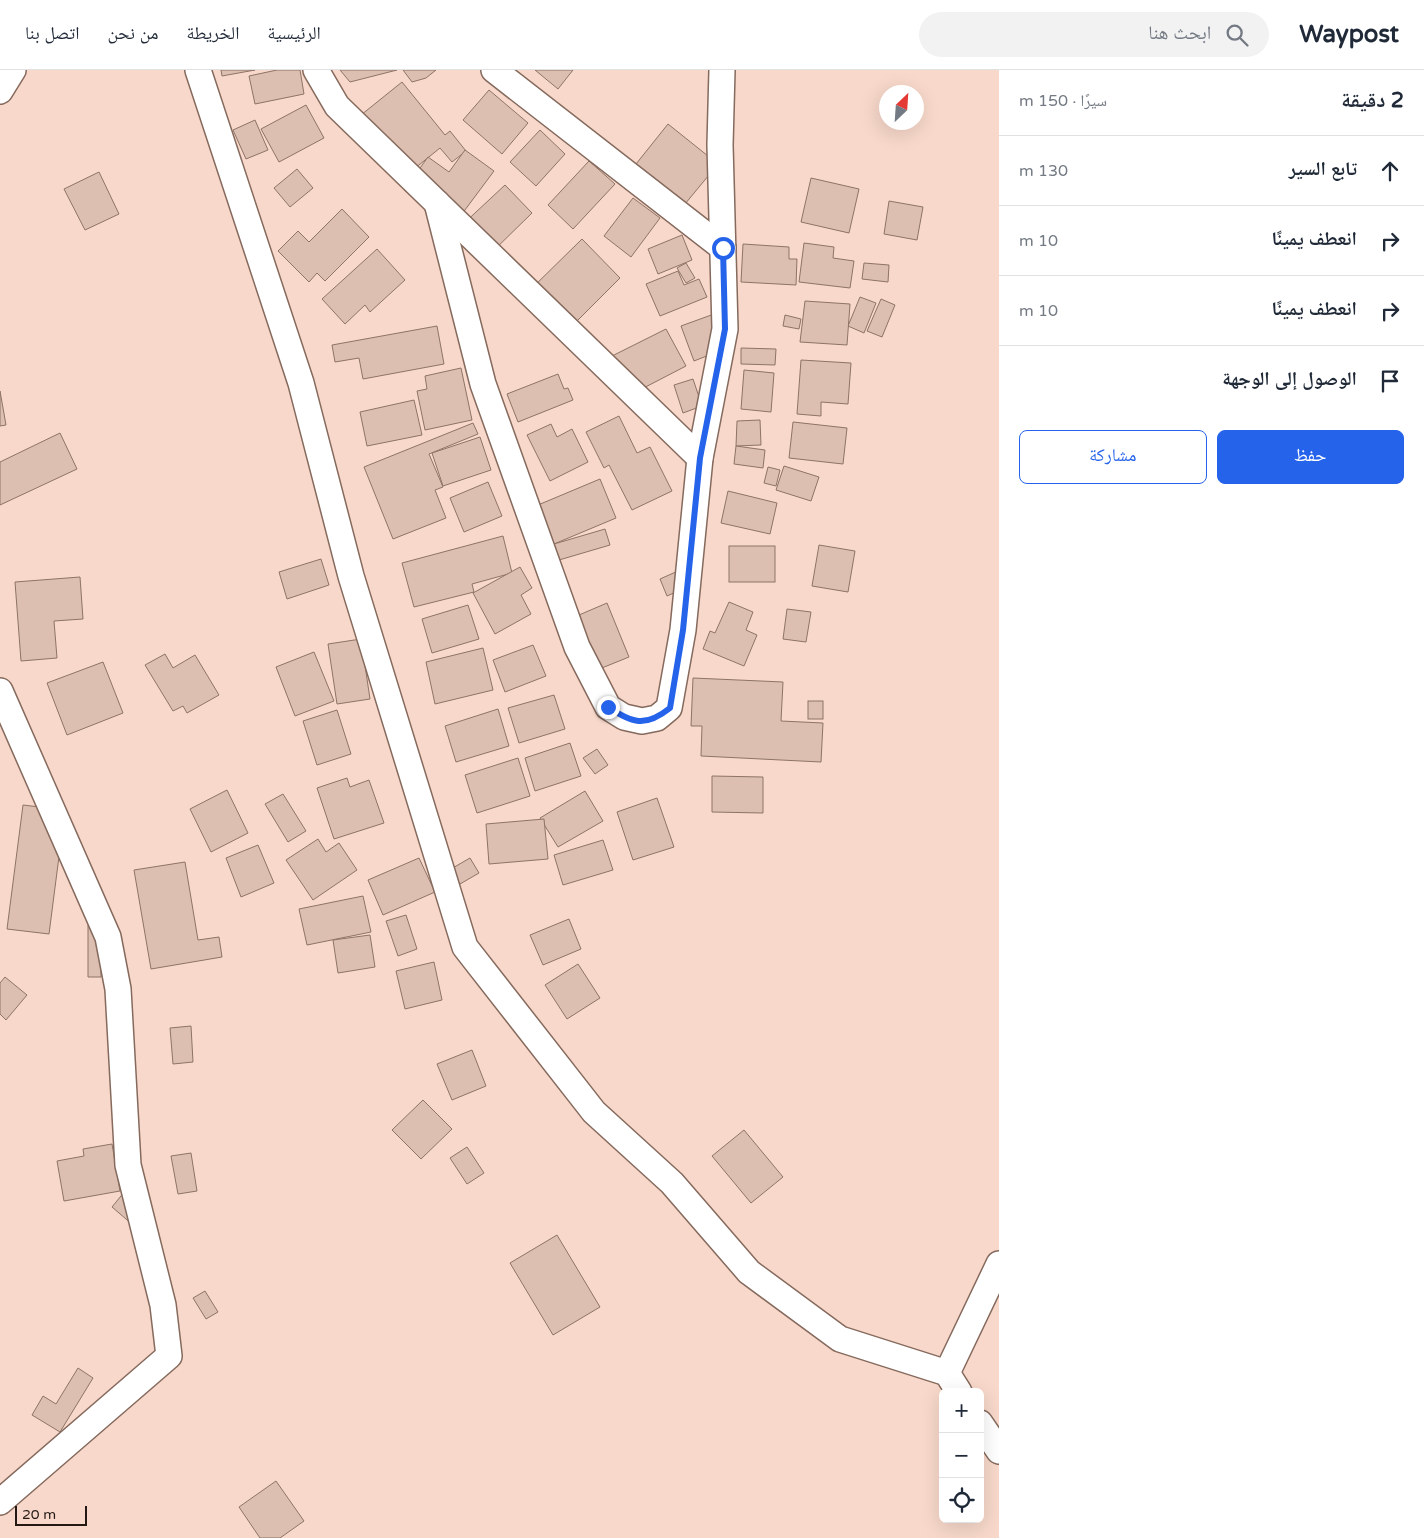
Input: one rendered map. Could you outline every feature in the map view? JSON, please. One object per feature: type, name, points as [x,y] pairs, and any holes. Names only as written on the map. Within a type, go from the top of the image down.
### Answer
[{"type":"street","points":[[198,70],[301,383],[351,576],[465,947],[594,1112],[672,1183],[749,1272],[840,1339],[953,1383],[999,1264]]},
{"type":"street","points":[[316,70],[337,106],[700,458]]},
{"type":"street","points":[[494,70],[723,248]]},
{"type":"street","points":[[437,203],[484,384],[577,647],[608,707],[624,717],[642,721],[657,718],[670,708],[683,630],[700,458],[725,329],[720,145],[722,70]]},
{"type":"street","points":[[0,691],[108,937],[118,989],[128,1165],[163,1305],[169,1356],[0,1502]]},
{"type":"street","points":[[984,1429],[999,1451]]},
{"type":"building","points":[[221,70],[255,70],[222,76]]},
{"type":"building","points":[[277,70],[300,70],[304,94],[255,104],[249,76]]},
{"type":"building","points":[[340,70],[397,70],[350,82]]},
{"type":"building","points":[[403,70],[436,70],[426,78],[412,82]]},
{"type":"building","points":[[535,70],[573,70],[558,89]]},
{"type":"building","points":[[402,82],[445,135],[450,131],[466,151],[452,162],[440,148],[409,173],[361,115]]},
{"type":"building","points":[[489,90],[528,123],[502,154],[463,120]]},
{"type":"building","points":[[306,105],[324,138],[279,162],[261,129]]},
{"type":"building","points":[[255,120],[268,150],[246,159],[233,130]]},
{"type":"building","points":[[668,124],[718,164],[685,204],[636,164]]},
{"type":"building","points":[[540,130],[565,154],[536,186],[510,162]]},
{"type":"building","points":[[465,150],[494,171],[453,226],[404,190],[428,157],[449,172]]},
{"type":"building","points":[[589,161],[615,184],[573,229],[548,205]]},
{"type":"building","points":[[297,169],[313,188],[290,207],[274,188]]},
{"type":"building","points":[[99,172],[119,214],[85,230],[64,189]]},
{"type":"building","points":[[811,178],[859,189],[849,233],[801,222]]},
{"type":"building","points":[[505,185],[532,213],[488,256],[460,227]]},
{"type":"building","points":[[633,198],[660,218],[631,257],[604,236]]},
{"type":"building","points":[[889,201],[923,207],[917,240],[884,234]]},
{"type":"building","points":[[342,209],[369,237],[325,281],[317,273],[309,282],[278,251],[298,231],[309,242]]},
{"type":"building","points":[[682,235],[692,260],[658,274],[648,249]]},
{"type":"building","points":[[582,239],[620,278],[566,332],[527,293]]},
{"type":"building","points":[[804,243],[834,247],[833,258],[854,261],[850,288],[799,282]]},
{"type":"building","points":[[743,244],[789,247],[789,259],[797,259],[796,285],[741,282]]},
{"type":"building","points":[[377,249],[405,280],[370,312],[365,305],[345,324],[322,299]]},
{"type":"building","points":[[686,263],[695,278],[686,283],[677,268]]},
{"type":"building","points":[[864,263],[889,265],[888,282],[862,279]]},
{"type":"building","points":[[678,271],[684,285],[699,279],[707,297],[660,316],[646,284]]},
{"type":"building","points":[[860,297],[876,303],[864,333],[848,326]]},
{"type":"building","points":[[881,299],[895,305],[882,337],[867,331]]},
{"type":"building","points":[[805,301],[850,304],[847,345],[800,342]]},
{"type":"building","points":[[714,314],[727,348],[694,361],[681,326]]},
{"type":"building","points":[[785,315],[801,319],[799,329],[783,326]]},
{"type":"building","points":[[437,326],[444,364],[363,379],[359,358],[335,362],[332,345]]},
{"type":"building","points":[[666,329],[686,366],[630,395],[610,357]]},
{"type":"building","points":[[741,348],[776,349],[775,365],[741,364]]},
{"type":"building","points":[[801,360],[851,363],[848,404],[821,402],[821,416],[797,414]]},
{"type":"building","points":[[461,368],[472,420],[425,430],[417,391],[427,389],[425,376]]},
{"type":"building","points":[[744,370],[774,373],[771,412],[741,409]]},
{"type":"building","points":[[558,374],[564,389],[568,388],[573,400],[518,422],[507,394]]},
{"type":"building","points":[[693,379],[702,406],[683,413],[674,385]]},
{"type":"building","points":[[0,391],[6,425],[0,426]]},
{"type":"building","points":[[414,400],[422,435],[367,446],[360,412]]},
{"type":"building","points":[[619,416],[637,453],[650,447],[672,491],[632,510],[609,465],[604,468],[586,432]]},
{"type":"building","points":[[760,420],[761,445],[736,446],[737,421]]},
{"type":"building","points":[[793,422],[847,428],[843,464],[789,458]]},
{"type":"building","points":[[473,423],[478,434],[429,454],[443,487],[435,490],[446,518],[393,539],[364,467]]},
{"type":"building","points":[[551,424],[557,437],[572,429],[588,462],[550,481],[527,435]]},
{"type":"building","points":[[60,433],[77,469],[0,505],[0,462]]},
{"type":"building","points":[[480,437],[491,470],[443,486],[432,453]]},
{"type":"building","points":[[736,446],[765,450],[763,468],[734,464]]},
{"type":"building","points":[[784,466],[819,477],[811,501],[776,490]]},
{"type":"building","points":[[768,467],[780,470],[776,486],[764,483]]},
{"type":"building","points":[[600,479],[616,518],[554,544],[538,505]]},
{"type":"building","points":[[488,482],[502,516],[464,532],[450,498]]},
{"type":"building","points":[[728,491],[777,503],[770,534],[721,523]]},
{"type":"building","points":[[605,529],[610,545],[559,560],[554,544]]},
{"type":"building","points":[[503,536],[512,573],[472,584],[474,592],[414,607],[402,563]]},
{"type":"building","points":[[819,545],[855,551],[848,592],[812,586]]},
{"type":"building","points":[[729,546],[775,546],[775,582],[729,582]]},
{"type":"building","points":[[321,559],[329,585],[287,599],[279,572]]},
{"type":"building","points":[[520,567],[532,588],[521,595],[531,614],[495,634],[473,593]]},
{"type":"building","points":[[678,571],[685,588],[667,596],[660,579]]},
{"type":"building","points":[[80,577],[83,619],[54,621],[57,658],[21,661],[15,582]]},
{"type":"building","points":[[729,602],[753,612],[746,630],[757,635],[744,666],[703,649],[710,631],[715,633]]},
{"type":"building","points":[[607,603],[629,657],[587,674],[565,621]]},
{"type":"building","points":[[468,605],[479,639],[432,653],[422,619]]},
{"type":"building","points":[[787,609],[811,612],[806,642],[783,639]]},
{"type":"building","points":[[361,639],[370,699],[337,704],[328,644]]},
{"type":"building","points":[[533,645],[546,676],[505,692],[493,660]]},
{"type":"building","points":[[483,648],[493,690],[435,704],[426,662]]},
{"type":"building","points":[[314,652],[334,701],[295,716],[276,667]]},
{"type":"building","points":[[165,654],[173,668],[195,655],[219,695],[187,713],[183,706],[173,711],[145,665]]},
{"type":"building","points":[[103,662],[123,713],[67,735],[47,683]]},
{"type":"building","points":[[693,678],[783,682],[781,721],[823,723],[821,762],[701,756],[702,726],[691,726]]},
{"type":"building","points":[[554,695],[565,729],[519,743],[508,708]]},
{"type":"building","points":[[808,701],[823,701],[823,719],[808,719]]},
{"type":"building","points":[[498,709],[509,746],[456,762],[445,726]]},
{"type":"building","points":[[337,710],[351,754],[317,765],[303,721]]},
{"type":"building","points":[[570,743],[581,776],[535,791],[525,758]]},
{"type":"building","points":[[597,749],[608,765],[595,774],[583,758]]},
{"type":"building","points":[[518,758],[530,796],[477,813],[465,775]]},
{"type":"building","points":[[712,776],[763,777],[763,813],[712,812]]},
{"type":"building","points":[[347,778],[350,787],[369,780],[384,823],[334,839],[317,788]]},
{"type":"building","points":[[227,790],[248,833],[211,852],[190,809]]},
{"type":"building","points":[[585,791],[603,821],[558,847],[540,818]]},
{"type":"building","points":[[283,794],[306,831],[288,842],[265,804]]},
{"type":"building","points":[[657,798],[674,847],[633,860],[617,812]]},
{"type":"building","points":[[23,805],[65,810],[49,934],[7,929]]},
{"type":"building","points":[[544,819],[548,859],[489,864],[486,824]]},
{"type":"building","points":[[318,839],[326,852],[339,843],[357,870],[313,900],[286,860]]},
{"type":"building","points":[[603,840],[613,870],[563,885],[554,855]]},
{"type":"building","points":[[258,845],[274,883],[241,897],[226,858]]},
{"type":"building","points":[[419,858],[435,892],[383,915],[368,880]]},
{"type":"building","points":[[470,858],[479,873],[460,884],[451,869]]},
{"type":"building","points":[[185,862],[198,940],[219,937],[222,957],[151,969],[134,870]]},
{"type":"building","points":[[363,896],[371,932],[307,945],[299,909]]},
{"type":"building","points":[[406,915],[417,949],[398,956],[386,921]]},
{"type":"building","points":[[569,919],[581,949],[543,965],[530,935]]},
{"type":"building","points":[[88,925],[117,925],[117,963],[101,963],[101,977],[88,977]]},
{"type":"building","points":[[370,935],[375,967],[338,973],[333,940]]},
{"type":"building","points":[[434,962],[442,1000],[405,1009],[396,971]]},
{"type":"building","points":[[578,964],[600,998],[567,1019],[545,985]]},
{"type":"building","points":[[5,977],[27,995],[6,1020],[0,1014],[0,983]]},
{"type":"building","points":[[191,1026],[193,1062],[173,1064],[170,1028]]},
{"type":"building","points":[[472,1050],[486,1086],[452,1100],[437,1064]]},
{"type":"building","points":[[423,1100],[452,1129],[421,1159],[392,1130]]},
{"type":"building","points":[[744,1130],[783,1177],[751,1203],[712,1156]]},
{"type":"building","points":[[112,1144],[120,1191],[64,1201],[57,1161],[84,1156],[83,1149]]},
{"type":"building","points":[[467,1147],[484,1173],[467,1184],[450,1158]]},
{"type":"building","points":[[191,1153],[197,1191],[178,1194],[171,1156]]},
{"type":"building","points":[[125,1191],[133,1225],[112,1207]]},
{"type":"building","points":[[557,1235],[600,1307],[553,1335],[510,1263]]},
{"type":"building","points":[[205,1291],[218,1312],[206,1319],[193,1298]]},
{"type":"building","points":[[78,1368],[93,1378],[60,1432],[32,1415],[43,1396],[56,1404]]},
{"type":"building","points":[[276,1481],[304,1521],[280,1538],[260,1538],[239,1507]]},
{"type":"route","points":[[608,707],[624,717],[642,721],[657,718],[670,708],[683,630],[700,458],[725,329],[723,248]]}]
